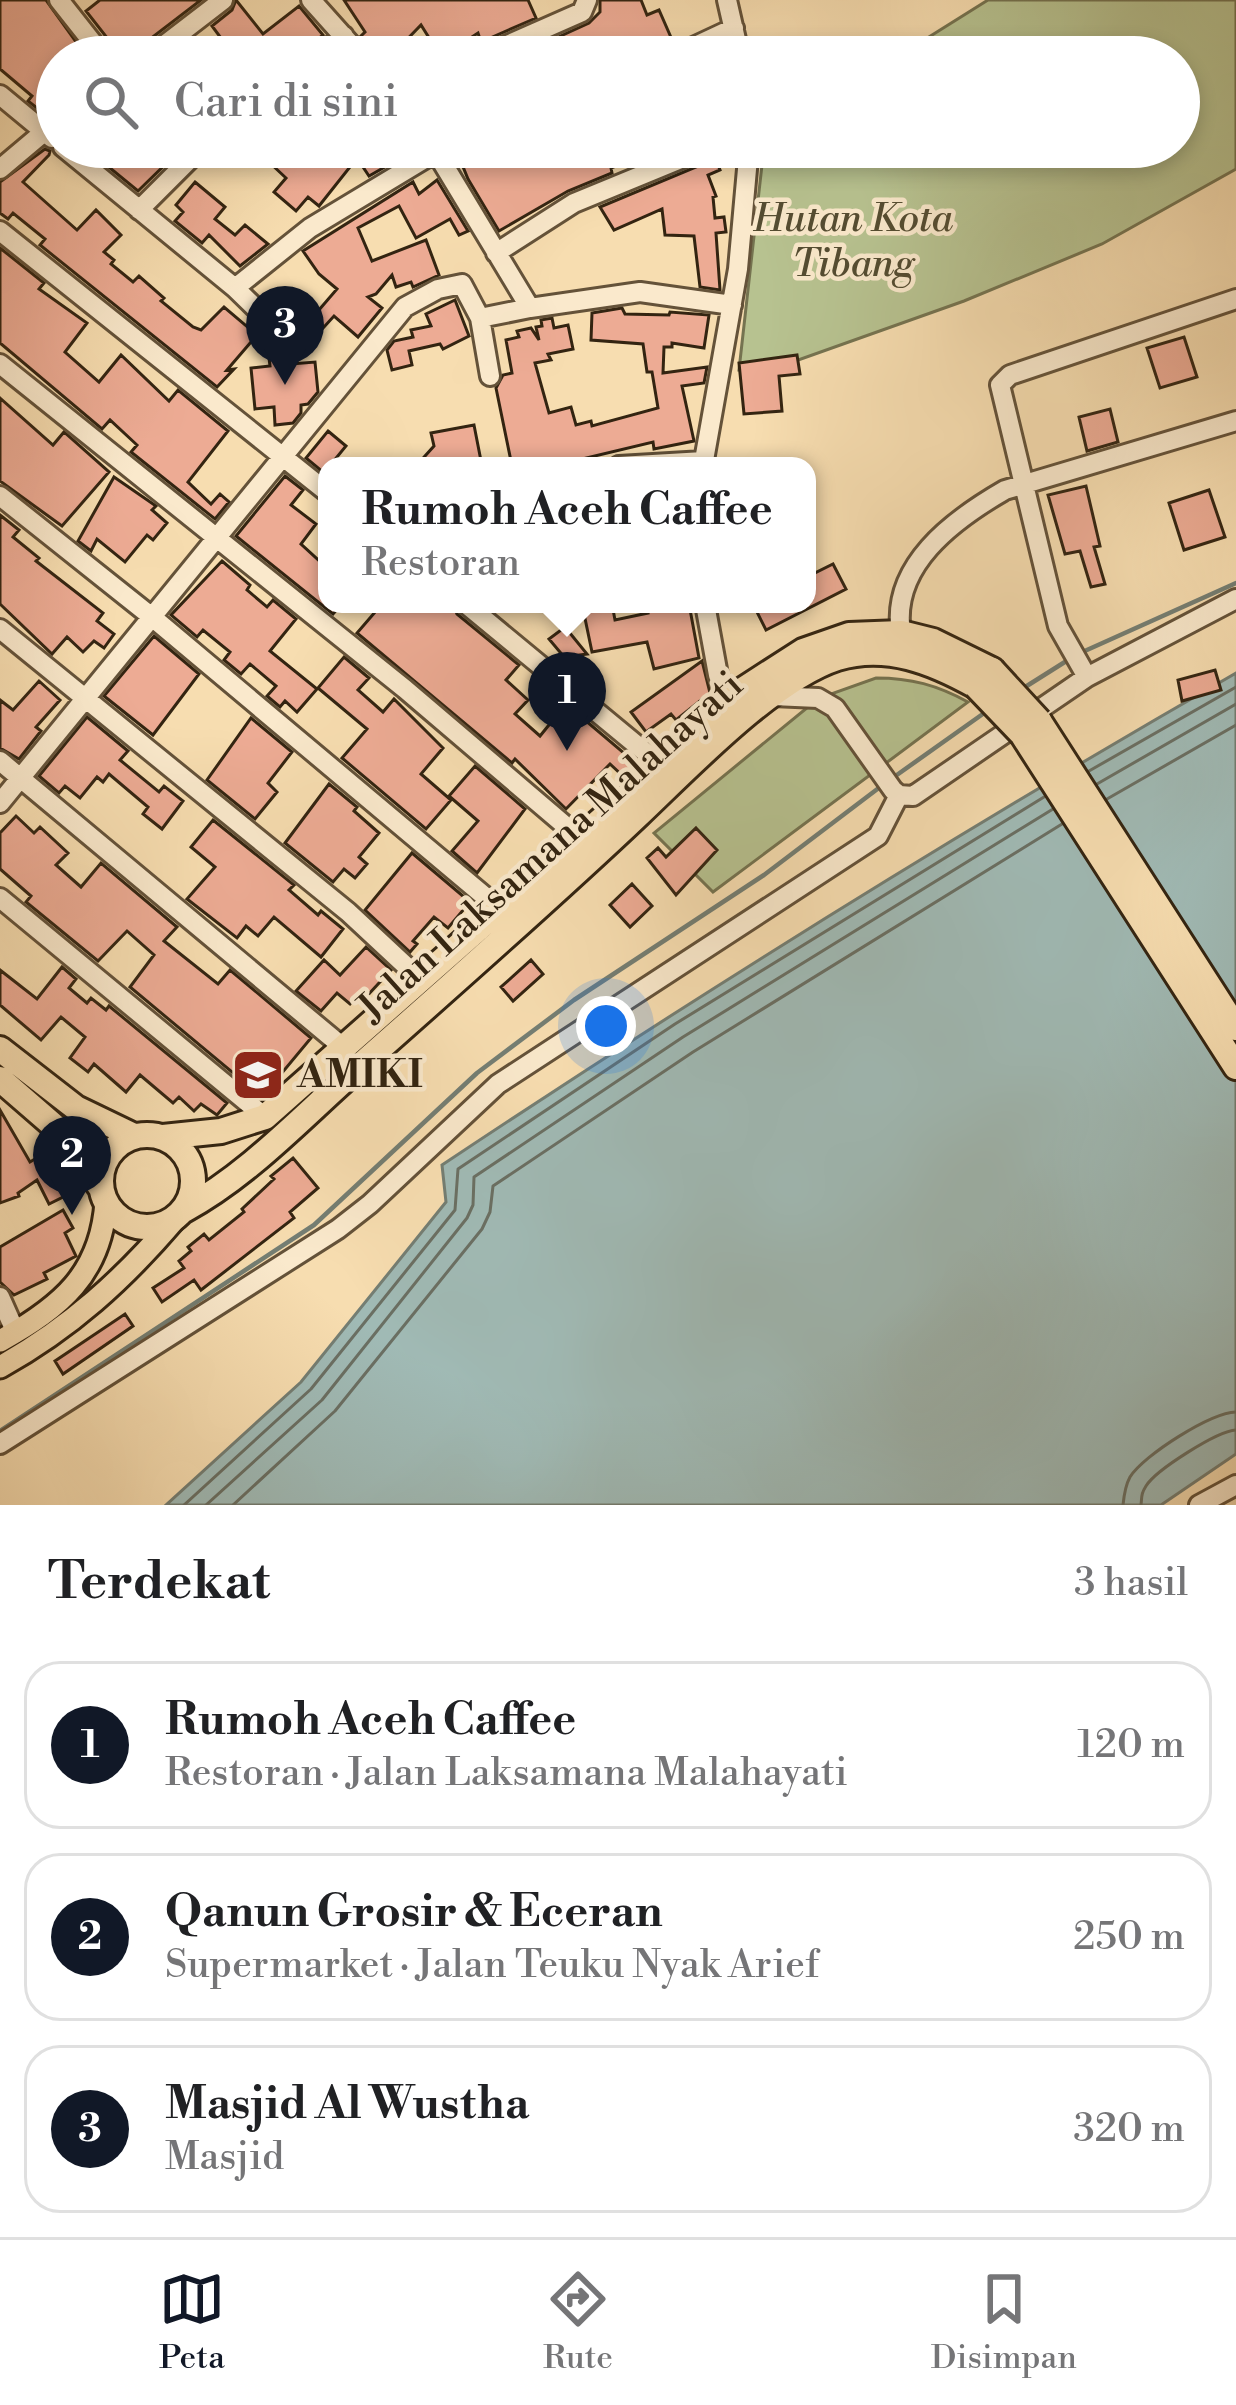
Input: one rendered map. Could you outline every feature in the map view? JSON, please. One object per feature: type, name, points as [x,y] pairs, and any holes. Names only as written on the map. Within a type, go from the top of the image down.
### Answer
[{"type":"highway","name":"Jalan Laksamana Malahayati","points":[[180,1214],[245,1169],[588,845],[727,700],[821,642],[849,634],[901,633],[933,641],[984,678],[1031,727],[1236,1067]]},
{"type":"highway","name":"Jalan Laksamana Malahayati","points":[[163,1137],[221,1131],[265,1117],[501,910],[773,697],[824,664],[871,653],[984,678]]},
{"type":"highway","name":"Jalan Laksamana Malahayati","points":[[1064,779],[1236,1028]]},
{"type":"highway","points":[[0,1049],[76,1108],[134,1136],[163,1137],[183,1152],[194,1174],[194,1187],[180,1214],[150,1228],[113,1213],[61,1132],[0,1079]]},
{"type":"highway","points":[[104,1195],[101,1175],[112,1151],[134,1136]]},
{"type":"main road","points":[[8,1337],[86,1275],[100,1245],[104,1195]]},
{"type":"main road","points":[[0,1367],[87,1311],[139,1262],[180,1214]]},
{"type":"street","points":[[59,0],[87,36]]},
{"type":"street","points":[[310,0],[344,36]]},
{"type":"street","points":[[528,36],[582,13],[587,0]]},
{"type":"street","points":[[727,0],[736,36]]},
{"type":"street","points":[[174,36],[216,2]]},
{"type":"street","points":[[717,36],[734,28]]},
{"type":"street","points":[[0,95],[36,121]]},
{"type":"street","points":[[0,169],[36,147]]},
{"type":"street","points":[[92,168],[274,326]]},
{"type":"street","points":[[139,210],[181,168]]},
{"type":"street","points":[[235,288],[298,236],[404,168]]},
{"type":"street","points":[[445,168],[530,308]]},
{"type":"street","points":[[496,253],[574,203],[659,168]]},
{"type":"street","points":[[704,457],[733,305],[747,168]]},
{"type":"street","points":[[0,231],[318,485]]},
{"type":"street","points":[[0,802],[405,307],[458,282],[467,288],[480,318],[490,376]]},
{"type":"street","points":[[480,318],[640,292],[733,305]]},
{"type":"street","points":[[1083,670],[1062,636],[1000,392],[1003,380],[1236,299]]},
{"type":"street","points":[[0,364],[405,689],[588,845]]},
{"type":"street","points":[[901,633],[898,615],[917,562],[939,536],[988,500],[1005,490],[1236,421]]},
{"type":"street","points":[[0,496],[501,910]]},
{"type":"street","points":[[773,697],[796,695],[827,702],[842,715],[896,793],[913,796],[1083,670],[1236,599]]},
{"type":"street","points":[[477,613],[662,766]]},
{"type":"street","points":[[707,613],[727,700]]},
{"type":"street","points":[[0,629],[348,912],[421,980]]},
{"type":"street","points":[[0,761],[344,1048]]},
{"type":"street","points":[[0,1444],[338,1228],[498,1084],[878,836],[896,793]]},
{"type":"street","points":[[0,898],[265,1117]]},
{"type":"street","points":[[0,1297],[8,1337]]},
{"type":"street","points":[[1199,1505],[1236,1485]]},
{"type":"green space","name":"Hutan Kota Tibang","points":[[988,0],[1236,0],[1236,169],[1102,244],[964,301],[773,369],[739,370],[762,168],[1200,168],[1200,36],[931,36]]},
{"type":"green space","points":[[876,678],[924,684],[968,702],[713,892],[654,833],[808,707]]},
{"type":"water","points":[[1236,673],[1236,1454],[1161,1505],[166,1505],[301,1382],[446,1202],[442,1165],[835,912]]},
{"type":"building","points":[[0,0],[46,0],[72,36],[36,36],[36,107],[28,101],[32,96],[0,69]]},
{"type":"building","points":[[100,0],[201,0],[154,36],[106,36],[86,11]]},
{"type":"building","points":[[236,0],[263,34],[299,6],[323,35],[219,36],[212,26],[232,10]]},
{"type":"building","points":[[344,0],[528,0],[536,18],[495,36],[428,36],[421,25],[410,36],[361,36],[365,32]]},
{"type":"building","points":[[600,0],[641,0],[647,15],[659,10],[670,36],[561,36],[589,23],[600,12]]},
{"type":"building","points":[[36,156],[36,168],[23,182],[77,230],[96,210],[121,235],[104,252],[133,282],[139,276],[193,327],[201,330],[224,307],[257,335],[227,370],[234,369],[217,387],[40,245],[45,239],[13,213],[8,219],[0,213],[0,182]]},
{"type":"building","points":[[110,168],[162,168],[138,191]]},
{"type":"building","points":[[275,168],[349,168],[319,206],[308,197],[296,211],[274,192],[286,178]]},
{"type":"building","points":[[464,168],[611,168],[612,173],[568,191],[499,231]]},
{"type":"building","points":[[693,168],[719,168],[708,175],[716,196],[715,218],[724,217],[726,232],[716,233],[720,290],[700,287],[694,236],[665,235],[662,209],[614,230],[600,207]]},
{"type":"building","points":[[437,180],[468,231],[459,235],[450,219],[416,238],[399,206],[358,228],[372,261],[426,240],[439,275],[413,287],[411,282],[396,287],[392,275],[368,297],[382,308],[358,337],[334,316],[314,338],[291,318],[300,307],[312,318],[337,289],[303,251],[413,182],[419,194]]},
{"type":"building","points":[[195,182],[225,207],[215,219],[235,235],[245,225],[268,244],[240,266],[209,235],[202,243],[175,221],[183,212],[176,205]]},
{"type":"building","points":[[0,248],[44,283],[39,289],[87,323],[65,352],[99,382],[121,355],[169,401],[178,390],[228,431],[188,482],[211,504],[220,494],[229,502],[215,519],[131,452],[137,445],[110,420],[102,429],[0,343]]},
{"type":"building","points":[[455,300],[469,336],[443,349],[440,344],[409,351],[412,365],[392,370],[387,350],[394,341],[413,337],[411,330],[431,326],[426,314]]},
{"type":"building","points":[[622,308],[625,314],[709,315],[704,348],[672,343],[664,347],[663,373],[707,367],[704,383],[682,386],[694,441],[654,449],[653,442],[590,457],[510,457],[496,388],[503,375],[512,373],[506,340],[531,328],[539,340],[536,327],[542,326],[541,320],[552,318],[554,328],[568,325],[573,349],[548,354],[551,360],[535,363],[549,413],[571,407],[576,425],[591,421],[592,426],[658,408],[643,344],[591,340],[592,313]]},
{"type":"building","points":[[1184,337],[1197,377],[1160,388],[1147,348]]},
{"type":"building","points":[[295,347],[291,364],[315,362],[318,392],[301,405],[293,423],[275,425],[274,407],[255,409],[251,368],[270,366],[268,350]]},
{"type":"building","points":[[797,355],[800,374],[779,376],[782,411],[744,414],[739,363]]},
{"type":"building","points":[[0,398],[53,445],[64,432],[109,472],[62,526],[0,481]]},
{"type":"building","points":[[1110,409],[1118,442],[1087,451],[1079,417]]},
{"type":"building","points":[[474,425],[480,457],[424,457],[434,446],[431,433]]},
{"type":"building","points":[[328,431],[346,446],[337,457],[318,457],[318,468],[306,458]]},
{"type":"building","points":[[285,476],[303,490],[291,505],[316,524],[301,544],[318,560],[318,602],[236,536]]},
{"type":"building","points":[[114,477],[156,506],[152,510],[167,523],[153,540],[147,535],[125,562],[97,539],[91,551],[78,541]]},
{"type":"building","points":[[1086,486],[1100,546],[1094,547],[1105,584],[1091,587],[1080,551],[1065,554],[1048,495]]},
{"type":"building","points":[[1209,490],[1225,537],[1184,550],[1169,503]]},
{"type":"building","points":[[0,515],[19,530],[13,537],[39,558],[36,561],[103,613],[97,621],[114,634],[104,648],[94,641],[83,652],[67,637],[52,654],[0,604]]},
{"type":"building","points":[[222,561],[267,607],[273,600],[296,619],[270,651],[317,689],[297,712],[285,701],[280,707],[267,696],[276,686],[250,664],[241,674],[224,660],[230,652],[203,630],[197,637],[171,615]]},
{"type":"building","points":[[833,564],[846,589],[816,604],[816,572]]},
{"type":"building","points":[[374,613],[457,613],[519,665],[506,680],[528,700],[515,714],[540,736],[566,704],[638,765],[624,777],[610,764],[566,809],[515,759],[512,763],[357,633]]},
{"type":"building","points":[[584,613],[614,613],[615,620],[648,613],[691,613],[699,658],[654,669],[647,642],[592,652]]},
{"type":"building","points":[[758,613],[799,613],[766,630]]},
{"type":"building","points":[[565,627],[587,654],[579,655],[600,676],[588,688],[559,663],[565,658],[549,639]]},
{"type":"building","points":[[154,636],[199,674],[153,735],[104,696]]},
{"type":"building","points":[[344,657],[369,678],[358,690],[383,712],[394,699],[443,748],[421,774],[451,800],[426,829],[342,758],[367,729],[318,688]]},
{"type":"building","points":[[702,661],[710,693],[676,720],[671,714],[646,732],[631,712]]},
{"type":"building","points":[[1215,670],[1221,690],[1182,701],[1178,680]]},
{"type":"building","points":[[39,681],[60,700],[36,727],[41,731],[19,759],[0,748],[0,700],[13,710]]},
{"type":"building","points":[[87,717],[128,751],[120,760],[159,792],[164,786],[183,801],[162,829],[143,814],[148,807],[109,774],[103,782],[97,777],[80,798],[65,786],[59,793],[39,776]]},
{"type":"building","points":[[251,718],[292,752],[268,783],[277,792],[255,819],[207,780]]},
{"type":"building","points":[[475,766],[525,809],[477,873],[452,851],[478,821],[449,796]]},
{"type":"building","points":[[329,784],[379,833],[359,857],[367,864],[355,878],[344,869],[333,882],[285,843]]},
{"type":"building","points":[[16,816],[34,833],[40,827],[68,853],[56,865],[81,887],[101,863],[177,927],[164,941],[218,984],[230,970],[311,1038],[262,1097],[130,987],[154,955],[127,931],[98,961],[26,902],[31,896],[0,869],[0,833]]},
{"type":"building","points":[[213,820],[294,885],[289,890],[318,915],[321,911],[343,929],[321,957],[274,917],[258,936],[246,926],[237,938],[187,899],[215,867],[191,847]]},
{"type":"building","points":[[696,828],[717,850],[676,895],[647,858],[658,848],[666,857]]},
{"type":"building","points":[[412,853],[470,902],[448,928],[434,917],[413,941],[417,944],[410,952],[365,910]]},
{"type":"building","points":[[632,884],[652,906],[630,927],[610,905]]},
{"type":"building","points":[[366,947],[391,970],[367,996],[361,991],[350,1004],[337,993],[321,1011],[296,991],[324,960],[340,975]]},
{"type":"building","points":[[531,960],[543,974],[513,1001],[501,987]]},
{"type":"building","points":[[62,967],[76,979],[69,988],[87,1003],[91,998],[106,1010],[109,1006],[227,1103],[217,1115],[201,1104],[194,1111],[179,1097],[173,1103],[140,1075],[126,1092],[94,1064],[88,1072],[70,1058],[85,1037],[61,1017],[41,1040],[0,1005],[0,970],[37,999]]},
{"type":"building","points":[[0,1110],[30,1162],[48,1151],[58,1167],[53,1170],[65,1196],[49,1204],[37,1180],[19,1196],[0,1203]]},
{"type":"building","points":[[293,1158],[318,1188],[290,1212],[294,1218],[201,1290],[194,1280],[162,1302],[153,1288],[184,1268],[179,1261],[191,1251],[188,1247],[204,1234],[209,1240],[244,1212],[274,1179],[271,1176]]},
{"type":"building","points":[[63,1210],[73,1228],[65,1233],[76,1256],[44,1273],[47,1279],[14,1295],[0,1282],[0,1247]]},
{"type":"building","points":[[125,1314],[133,1326],[63,1374],[55,1361]]},
{"type":"waterway","points":[[1078,654],[1236,583]]},
{"type":"waterway","points":[[1022,689],[1068,660]]},
{"type":"waterway","points":[[894,777],[987,711]]},
{"type":"waterway","points":[[0,1431],[314,1225],[477,1073],[574,1000],[764,875],[884,784]]},
{"type":"place","name":"Masjid Al Wustha","points":[[285,385]]},
{"type":"place","name":"Rumoh Aceh Caffee","points":[[567,751]]},
{"type":"place","name":"AMIKI","points":[[258,1075]]},
{"type":"place","name":"Qanun Grosir & Eceran","points":[[72,1215]]}]
